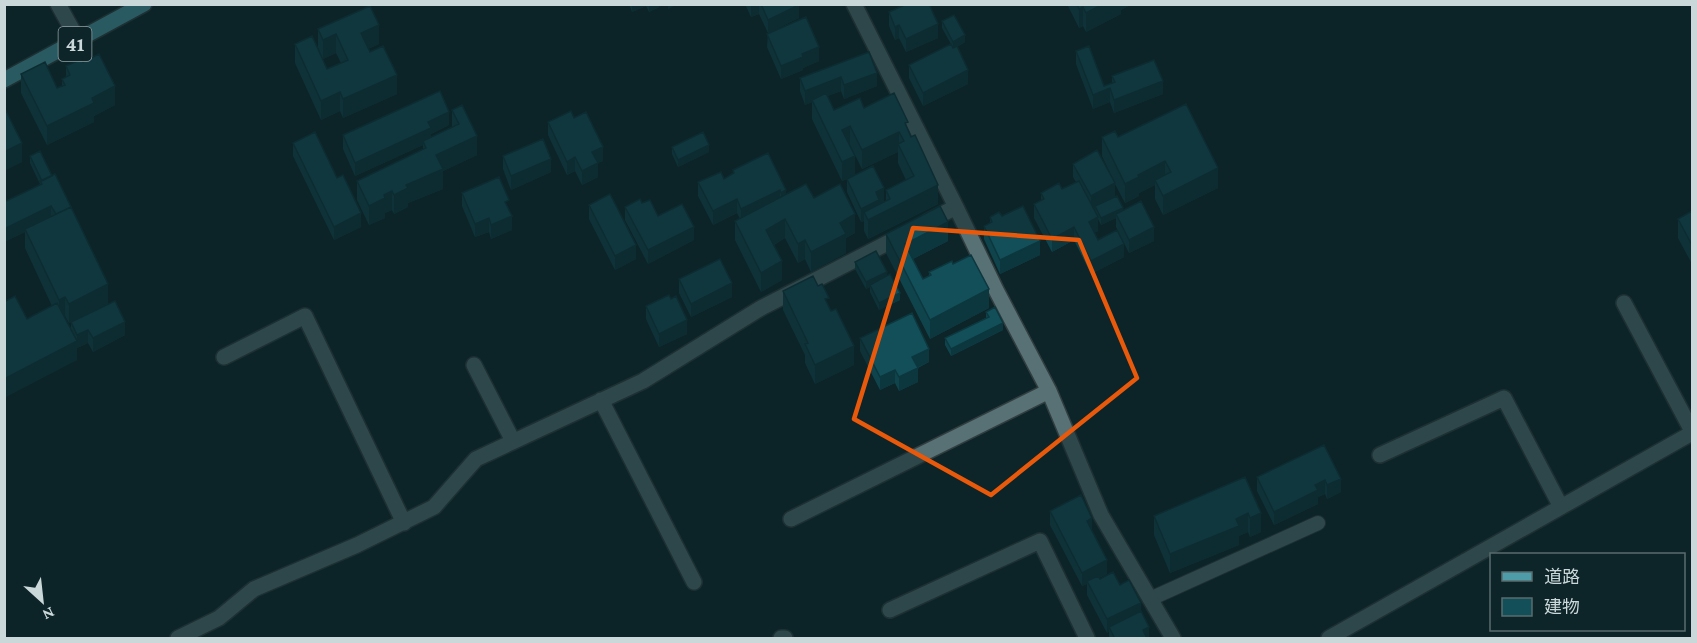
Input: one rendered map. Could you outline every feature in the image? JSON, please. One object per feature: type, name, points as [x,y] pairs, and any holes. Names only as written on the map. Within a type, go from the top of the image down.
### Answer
[{"type":"main road","name":"41","points":[[4,80],[78,42],[144,4]]},
{"type":"street","points":[[58,4],[78,42]]},
{"type":"street","points":[[854,4],[996,290],[1049,391],[1101,515],[1173,639]]},
{"type":"street","points":[[178,639],[219,618],[254,589],[404,523],[434,507],[476,459],[643,381],[761,308],[956,207]]},
{"type":"street","points":[[1329,639],[1692,432],[1624,303]]},
{"type":"street","points":[[224,357],[305,316],[404,523]]},
{"type":"street","points":[[474,365],[513,441]]},
{"type":"street","points":[[791,519],[1049,391]]},
{"type":"street","points":[[1380,455],[1504,398],[1561,507]]},
{"type":"street","points":[[601,400],[694,582]]},
{"type":"street","points":[[890,610],[1040,541],[1087,639]]},
{"type":"lane","points":[[1150,599],[1318,523]]},
{"type":"highlighted area","points":[[913,228],[1079,240],[1137,378],[991,495],[854,419]]},
{"type":"building","points":[[761,4],[799,4],[799,5],[768,20]]},
{"type":"building","points":[[907,4],[929,4],[938,24],[906,39],[899,25],[895,27],[889,12]]},
{"type":"building","points":[[1077,4],[1103,4],[1086,13],[1083,7],[1079,9]]},
{"type":"building","points":[[370,6],[379,25],[361,33],[370,52],[383,46],[397,75],[343,99],[340,92],[321,101],[295,44],[312,36],[327,69],[348,60],[336,34],[323,40],[318,29]]},
{"type":"building","points":[[954,15],[965,35],[953,42],[942,21]]},
{"type":"building","points":[[806,17],[819,47],[781,66],[767,34]]},
{"type":"building","points":[[951,44],[953,48],[957,46],[968,70],[923,93],[909,65]]},
{"type":"building","points":[[1089,46],[1104,86],[1115,82],[1112,76],[1154,60],[1163,81],[1114,100],[1110,88],[1093,95],[1076,51]]},
{"type":"building","points":[[869,52],[877,73],[844,85],[841,77],[805,91],[800,78]]},
{"type":"building","points":[[99,54],[115,86],[92,98],[94,103],[47,126],[21,74],[45,62],[57,88],[65,85],[62,79],[70,75],[66,66],[82,59],[83,62]]},
{"type":"building","points":[[440,91],[449,112],[428,122],[431,128],[355,163],[343,135]]},
{"type":"building","points":[[826,93],[834,110],[860,98],[864,108],[894,93],[908,122],[905,123],[911,137],[915,135],[938,185],[868,220],[864,212],[890,199],[886,190],[914,176],[898,144],[904,141],[899,132],[862,150],[850,126],[842,130],[855,156],[842,162],[812,100]]},
{"type":"building","points":[[1186,104],[1218,168],[1163,196],[1155,180],[1171,172],[1165,161],[1125,184],[1102,137],[1115,131],[1118,137]]},
{"type":"building","points":[[462,105],[477,136],[436,155],[443,169],[406,185],[408,188],[394,195],[392,191],[384,195],[385,198],[369,206],[357,181],[426,148],[423,141],[459,124],[452,110]]},
{"type":"building","points":[[4,110],[22,143],[4,152]]},
{"type":"building","points":[[571,111],[574,118],[586,112],[603,147],[592,152],[598,163],[582,171],[575,157],[567,162],[548,122]]},
{"type":"building","points":[[315,132],[337,178],[343,175],[361,213],[334,227],[293,143]]},
{"type":"building","points":[[703,132],[709,145],[678,160],[672,147]]},
{"type":"building","points":[[543,139],[551,159],[511,176],[503,156]]},
{"type":"building","points":[[1097,150],[1115,183],[1091,196],[1073,164]]},
{"type":"building","points":[[40,151],[52,176],[42,181],[30,156]]},
{"type":"building","points":[[768,153],[786,190],[781,193],[780,190],[741,209],[737,199],[713,211],[698,182],[721,172],[724,179],[734,173],[733,170]]},
{"type":"building","points":[[873,166],[884,188],[876,192],[879,200],[861,209],[847,179]]},
{"type":"building","points":[[55,174],[71,207],[56,214],[51,206],[4,229],[4,202],[42,184],[40,181]]},
{"type":"building","points":[[499,177],[509,200],[505,202],[512,216],[491,225],[489,218],[475,224],[462,193]]},
{"type":"building","points":[[1079,181],[1098,217],[1089,222],[1098,240],[1117,230],[1124,244],[1091,261],[1074,227],[1052,239],[1034,204],[1044,199],[1041,193],[1059,183],[1062,189]]},
{"type":"building","points":[[806,184],[814,198],[840,184],[855,214],[840,223],[846,234],[811,252],[805,240],[798,244],[785,219],[766,230],[782,261],[761,273],[735,221]]},
{"type":"building","points":[[610,194],[636,245],[615,256],[589,205]]},
{"type":"building","points":[[1117,196],[1123,208],[1101,218],[1095,206]]},
{"type":"building","points":[[640,199],[642,203],[650,200],[658,216],[682,204],[694,227],[648,250],[625,207]]},
{"type":"building","points":[[1141,201],[1154,227],[1129,240],[1116,214]]},
{"type":"building","points":[[940,206],[948,222],[905,244],[923,279],[931,275],[929,272],[971,255],[989,289],[930,320],[886,234]]},
{"type":"building","points":[[1023,206],[1040,241],[1000,260],[984,226],[992,222],[990,217],[999,212],[1002,216]]},
{"type":"building","points":[[71,207],[108,284],[69,304],[65,297],[59,300],[25,229]]},
{"type":"building","points":[[1692,211],[1692,245],[1678,219]]},
{"type":"building","points":[[876,251],[887,272],[866,282],[855,262]]},
{"type":"building","points":[[720,259],[732,283],[691,304],[679,279]]},
{"type":"building","points":[[890,274],[900,293],[879,303],[870,285]]},
{"type":"building","points":[[813,276],[818,286],[822,284],[829,298],[825,299],[831,311],[836,309],[854,346],[815,365],[805,344],[808,343],[783,291]]},
{"type":"building","points":[[669,295],[671,299],[676,296],[687,320],[659,334],[646,306]]},
{"type":"building","points":[[15,296],[27,319],[57,303],[77,341],[4,379],[4,302]]},
{"type":"building","points":[[115,301],[125,322],[93,338],[88,330],[77,335],[71,322]]},
{"type":"building","points":[[995,307],[1003,323],[951,349],[945,338],[989,317],[986,312]]},
{"type":"building","points":[[912,313],[929,349],[912,357],[918,368],[899,377],[895,370],[880,377],[860,338]]},
{"type":"building","points":[[1324,445],[1341,479],[1327,485],[1325,480],[1315,485],[1318,490],[1274,512],[1257,477]]},
{"type":"building","points":[[1245,477],[1261,513],[1250,518],[1248,513],[1236,519],[1239,526],[1170,554],[1154,516]]},
{"type":"building","points":[[1081,495],[1092,518],[1087,521],[1107,560],[1082,573],[1050,511]]},
{"type":"building","points":[[1113,572],[1120,585],[1129,580],[1141,603],[1107,619],[1087,581],[1098,576],[1100,579]]},
{"type":"building","points":[[1141,611],[1149,627],[1143,630],[1147,639],[1115,639],[1109,627]]}]
